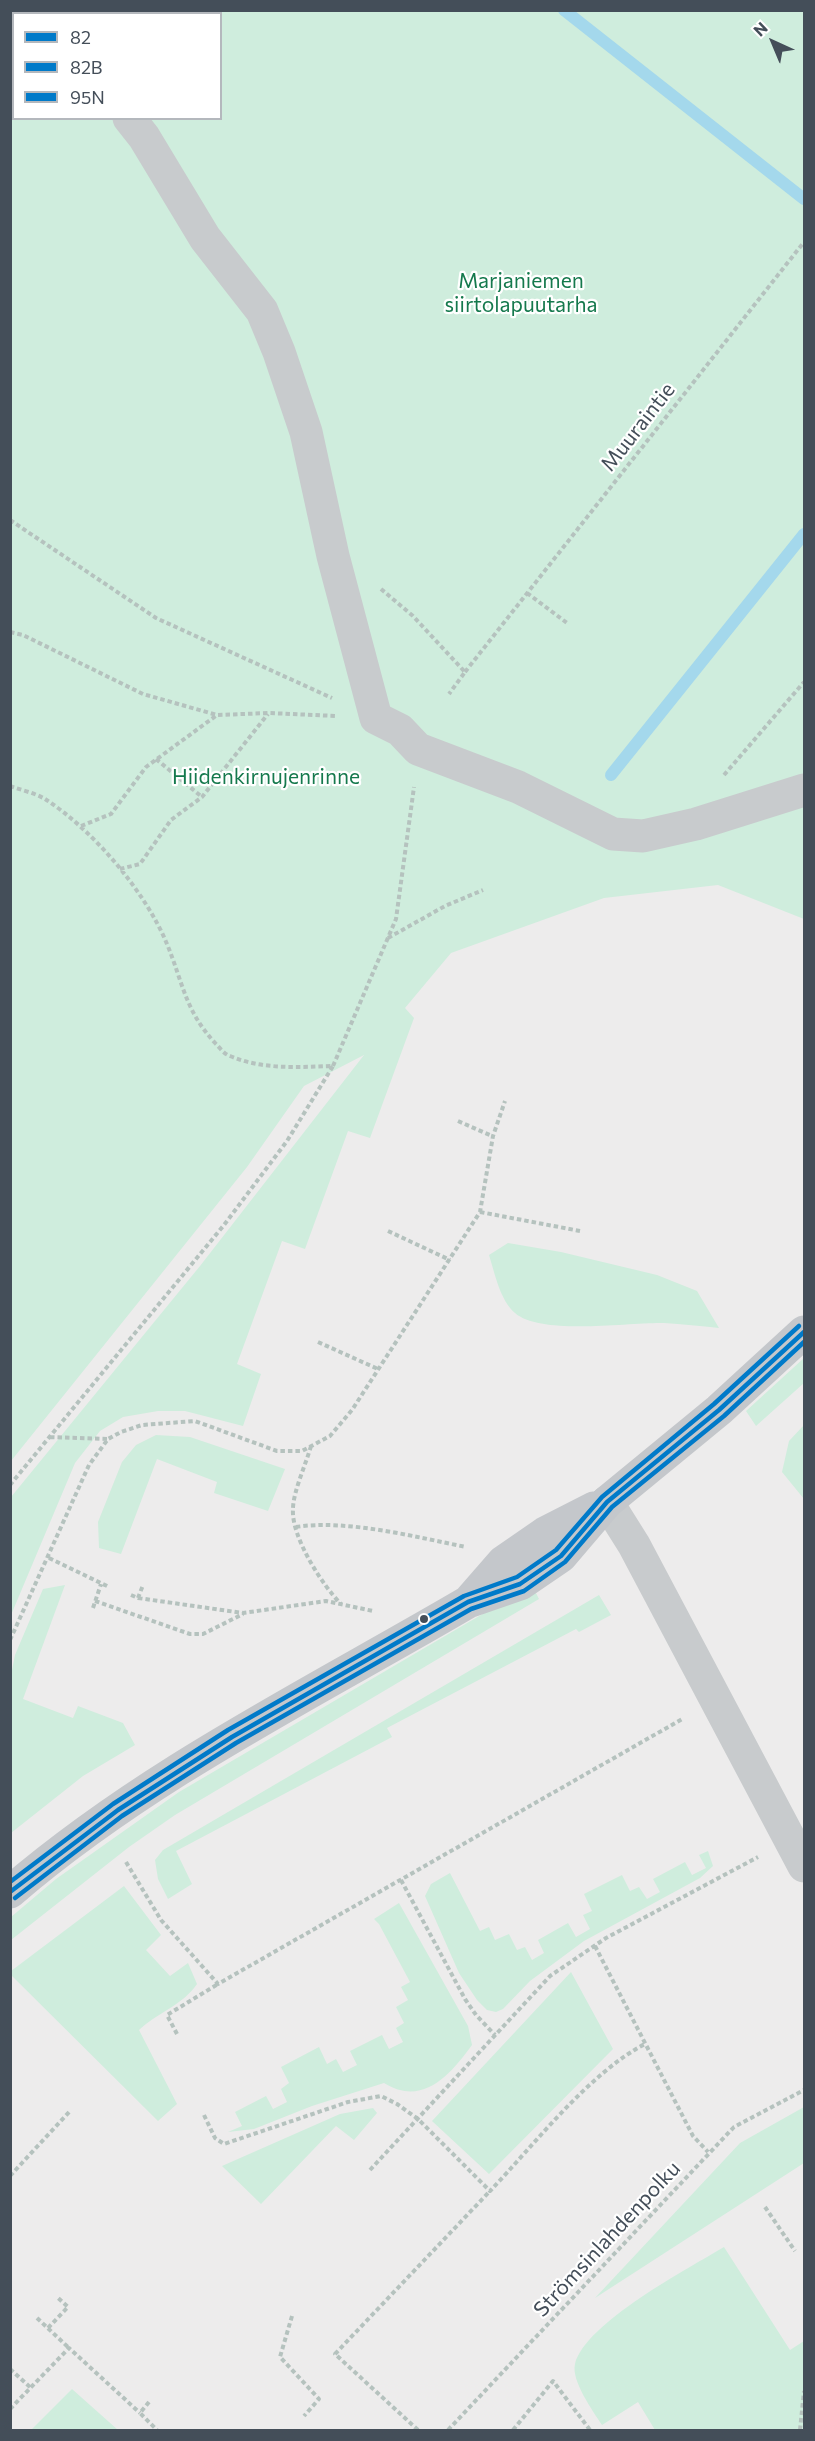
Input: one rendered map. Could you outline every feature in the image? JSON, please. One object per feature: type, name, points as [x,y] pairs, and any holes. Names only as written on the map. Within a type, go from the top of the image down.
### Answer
[{"type":"main road","points":[[10,1892],[70,1844],[177,1772],[468,1602],[520,1584],[561,1556],[607,1502],[718,1410],[804,1332]]},
{"type":"street","points":[[131,120],[144,137],[205,238],[262,311],[279,352],[306,432],[333,556],[376,718],[400,730],[418,749],[518,787],[613,834],[643,836],[696,824],[804,790]]},
{"type":"street","points":[[607,1502],[634,1545],[798,1855]]},
{"type":"path","name":"Muuraintie","points":[[449,694],[495,631],[804,242]]},
{"type":"path","points":[[10,520],[156,618],[376,718]]},
{"type":"path","points":[[333,556],[360,572],[413,616],[465,672]]},
{"type":"path","points":[[526,592],[567,623]]},
{"type":"path","points":[[10,632],[23,635],[143,694],[217,716],[269,713],[376,718]]},
{"type":"path","points":[[696,824],[717,783],[804,682]]},
{"type":"path","points":[[119,869],[140,864],[171,820],[202,797],[269,713]]},
{"type":"path","points":[[81,826],[111,814],[146,767],[217,716]]},
{"type":"path","points":[[10,1485],[224,1226],[287,1141],[333,1066],[396,919],[418,749]]},
{"type":"path","points":[[156,759],[202,797]]},
{"type":"path","points":[[10,786],[43,798],[81,826],[144,900],[167,943],[186,1002],[205,1032],[227,1056],[275,1068],[333,1066]]},
{"type":"path","points":[[388,939],[445,906],[483,890]]},
{"type":"path","points":[[50,1437],[108,1439],[142,1425],[195,1421],[277,1451],[302,1451],[330,1436],[352,1410],[480,1212],[493,1136],[506,1101]]},
{"type":"path","points":[[458,1120],[493,1136]]},
{"type":"path","points":[[480,1212],[580,1231]]},
{"type":"path","points":[[388,1231],[450,1260]]},
{"type":"path","points":[[318,1342],[378,1369]]},
{"type":"path","points":[[10,1640],[49,1558],[89,1465],[108,1439]]},
{"type":"path","points":[[311,1446],[292,1510],[300,1541],[331,1594],[342,1605]]},
{"type":"path","points":[[296,1527],[311,1524],[399,1533],[467,1547]]},
{"type":"path","points":[[49,1558],[109,1587]]},
{"type":"path","points":[[93,1608],[101,1584]]},
{"type":"path","points":[[138,1598],[143,1585]]},
{"type":"path","points":[[131,1595],[138,1598],[243,1613],[326,1601],[383,1614]]},
{"type":"path","points":[[95,1601],[190,1634],[203,1634],[243,1613]]},
{"type":"path","points":[[177,2034],[167,2015],[716,1700]]},
{"type":"path","points":[[370,2170],[550,1976],[596,1946],[749,1860],[798,1855]]},
{"type":"path","points":[[126,1862],[161,1920],[218,1984]]},
{"type":"path","points":[[401,1880],[465,1999],[495,2035]]},
{"type":"path","points":[[596,1946],[693,2136],[709,2153]]},
{"type":"path","points":[[418,2430],[334,2354],[597,2078],[622,2056],[645,2044]]},
{"type":"path","name":"Strömsinlahdenpolku","points":[[447,2430],[734,2127],[804,2090]]},
{"type":"path","points":[[204,2115],[215,2138],[224,2144],[367,2097],[381,2096],[397,2104],[418,2120],[490,2191]]},
{"type":"path","points":[[10,2176],[71,2110]]},
{"type":"path","points":[[765,2206],[795,2251]]},
{"type":"path","points":[[48,2328],[68,2307],[57,2297]]},
{"type":"path","points":[[292,2316],[280,2357],[319,2399],[304,2416]]},
{"type":"path","points":[[37,2318],[157,2430]]},
{"type":"path","points":[[10,2409],[69,2348]]},
{"type":"path","points":[[10,2369],[31,2388]]},
{"type":"path","points":[[513,2430],[553,2381],[590,2430]]},
{"type":"path","points":[[800,2430],[804,2391]]},
{"type":"path","points":[[140,2413],[149,2402]]},
{"type":"green space","points":[[11,11],[804,11],[804,919],[718,885],[604,898],[451,953],[405,1008],[414,1018],[370,1138],[348,1131],[305,1249],[282,1241],[237,1364],[261,1374],[243,1426],[185,1411],[158,1411],[123,1417],[100,1431],[75,1463],[11,1615],[11,1497],[200,1266],[364,1055],[304,1086],[247,1167],[11,1461]]},
{"type":"green space","points":[[508,1243],[561,1252],[657,1275],[697,1291],[719,1328],[664,1323],[565,1326],[527,1320],[515,1313],[505,1301],[489,1255]]},
{"type":"green space","points":[[804,1358],[804,1383],[756,1426],[746,1411]]},
{"type":"green space","points":[[804,1425],[804,1499],[782,1472],[789,1441]]},
{"type":"green space","points":[[156,1435],[190,1437],[285,1469],[268,1511],[214,1493],[217,1482],[157,1459],[121,1554],[99,1548],[98,1522],[122,1462],[136,1445]]},
{"type":"green space","points":[[65,1585],[23,1699],[73,1718],[78,1706],[123,1723],[135,1745],[83,1776],[11,1833],[11,1675],[15,1655],[43,1589]]},
{"type":"green space","points":[[532,1585],[539,1599],[175,1815],[129,1847],[11,1940],[11,1917],[56,1879],[179,1792]]},
{"type":"green space","points":[[599,1595],[611,1615],[579,1632],[576,1629],[387,1728],[392,1737],[176,1851],[192,1884],[168,1899],[158,1879],[155,1860],[163,1850]]},
{"type":"green space","points":[[708,1851],[713,1866],[700,1878],[584,1941],[530,1981],[503,2009],[496,2012],[487,2010],[477,2000],[459,1973],[425,1896],[431,1884],[450,1873],[480,1931],[489,1927],[495,1940],[509,1934],[517,1950],[525,1947],[532,1960],[544,1953],[538,1940],[568,1923],[576,1937],[590,1929],[583,1915],[592,1911],[584,1894],[622,1875],[630,1891],[639,1887],[647,1899],[660,1892],[653,1879],[685,1862],[692,1875],[706,1868],[699,1855]]},
{"type":"green space","points":[[124,1886],[161,1935],[146,1950],[170,1976],[188,1963],[197,1984],[185,1998],[139,2030],[177,2104],[158,2121],[11,1975],[11,1971]]},
{"type":"green space","points":[[399,1903],[468,2026],[472,2045],[445,2077],[423,2089],[411,2091],[398,2089],[384,2083],[312,2106],[254,2129],[228,2132],[242,2126],[235,2112],[266,2096],[273,2109],[287,2102],[281,2089],[289,2083],[281,2067],[319,2047],[327,2064],[336,2059],[343,2072],[357,2065],[350,2051],[382,2035],[389,2049],[403,2042],[396,2028],[404,2023],[396,2007],[408,2000],[401,1987],[410,1982],[379,1924],[374,1919]]},
{"type":"green space","points":[[571,1972],[613,2049],[489,2174],[432,2121]]},
{"type":"green space","points":[[804,2107],[804,2163],[595,2298],[740,2143]]},
{"type":"green space","points":[[373,2108],[377,2113],[354,2140],[336,2126],[261,2204],[222,2166],[340,2114]]},
{"type":"green space","points":[[724,2247],[790,2350],[804,2341],[804,2430],[655,2430],[638,2402],[602,2425],[576,2379],[575,2364],[583,2348],[617,2314],[664,2282]]},
{"type":"green space","points":[[72,2389],[118,2430],[31,2430]]},
{"type":"waterway","points":[[564,10],[804,199]]},
{"type":"waterway","points":[[611,775],[804,534]]},
{"type":"transit line","name":"95N","points":[[10,1882],[113,1804],[228,1730],[464,1596],[517,1577],[556,1550],[602,1497],[714,1404],[799,1326]]},
{"type":"transit line","name":"82","points":[[10,1892],[118,1810],[232,1737],[468,1602],[520,1584],[561,1556],[607,1502],[719,1410],[804,1332]]},
{"type":"transit line","name":"82B","points":[[15,1898],[122,1816],[236,1743],[471,1609],[524,1591],[565,1562],[612,1507],[724,1416],[804,1342]]},
{"type":"park label","name":"Marjaniemen siirtolapuutarha","points":[[521,293]]},
{"type":"park label","name":"Hiidenkirnujenrinne","points":[[266,777]]}]
